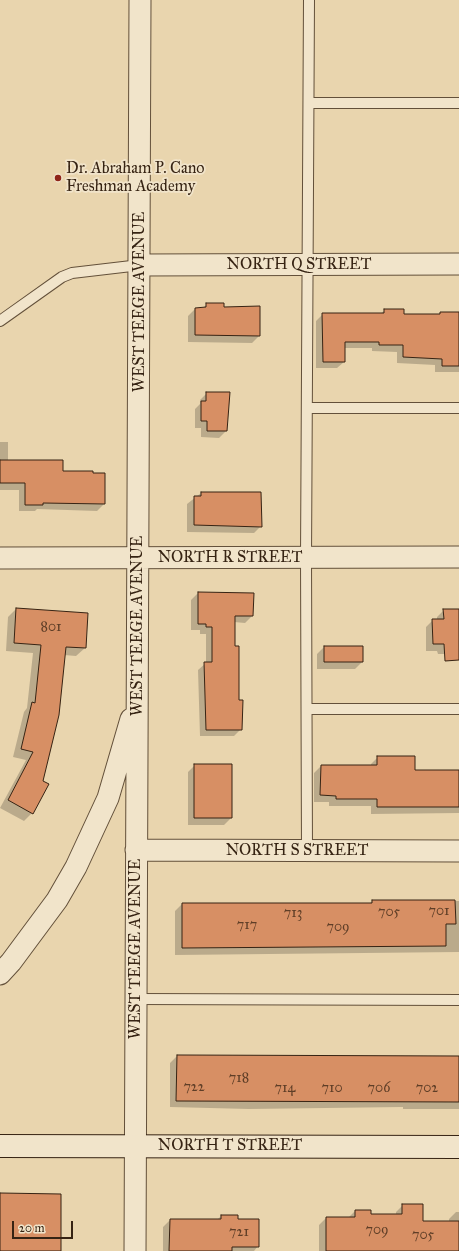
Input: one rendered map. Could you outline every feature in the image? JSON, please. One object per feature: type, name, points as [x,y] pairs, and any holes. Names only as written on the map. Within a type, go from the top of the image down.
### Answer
[{"type":"street","name":"WEST TEEGE AVENUE","points":[[135,1251],[136,850],[139,558],[140,0]]},
{"type":"street","name":"NORTH Q STREET","points":[[140,265],[459,264]]},
{"type":"street","name":"NORTH R STREET","points":[[0,558],[459,557]]},
{"type":"street","points":[[0,974],[11,962],[57,900],[76,868],[108,798],[138,694]]},
{"type":"street","name":"NORTH S STREET","points":[[136,850],[459,851]]},
{"type":"street","name":"NORTH T STREET","points":[[0,1146],[459,1147]]},
{"type":"lane","points":[[307,851],[306,558],[309,0]]},
{"type":"lane","points":[[309,103],[459,103]]},
{"type":"lane","points":[[0,320],[62,277],[72,273],[140,265]]},
{"type":"lane","points":[[307,408],[459,408]]},
{"type":"lane","points":[[307,709],[459,709]]},
{"type":"lane","points":[[136,999],[459,1000]]},
{"type":"building","points":[[206,303],[224,303],[224,307],[260,306],[260,336],[195,335],[195,308],[206,307]]},
{"type":"building","points":[[384,309],[404,309],[404,314],[440,314],[440,312],[459,312],[459,366],[442,366],[442,359],[403,357],[403,345],[379,345],[379,342],[345,342],[345,362],[323,362],[322,313],[384,313]]},
{"type":"building","points":[[206,392],[230,392],[227,431],[207,431],[207,421],[201,421],[201,401],[206,401]]},
{"type":"building","points":[[0,460],[63,460],[63,471],[93,471],[93,473],[105,473],[105,504],[43,503],[43,505],[25,505],[25,483],[0,483]]},
{"type":"building","points":[[201,492],[261,492],[262,527],[194,525],[194,496],[201,496]]},
{"type":"building","points":[[198,592],[254,593],[253,616],[235,616],[235,646],[239,646],[239,700],[243,700],[242,730],[206,730],[204,662],[212,662],[212,627],[206,627],[206,624],[198,624]]},
{"type":"building","points":[[16,608],[88,613],[86,648],[66,647],[59,715],[43,781],[49,784],[33,814],[8,800],[33,752],[21,749],[32,702],[35,703],[41,645],[14,643]]},
{"type":"building","points":[[443,609],[459,609],[459,660],[445,661],[444,644],[433,644],[432,619],[444,619]]},
{"type":"building","points":[[324,646],[363,646],[363,662],[324,662]]},
{"type":"building","points":[[377,756],[415,756],[415,770],[459,770],[459,807],[377,807],[377,799],[336,799],[336,796],[320,795],[321,765],[377,765]]},
{"type":"building","points":[[194,764],[232,764],[232,818],[194,818]]},
{"type":"building","points":[[372,900],[455,900],[456,924],[446,924],[446,946],[182,948],[182,903],[372,903]]},
{"type":"building","points":[[177,1055],[459,1056],[459,1102],[176,1101]]},
{"type":"building","points":[[0,1193],[61,1194],[61,1251],[0,1251]]},
{"type":"building","points":[[402,1204],[423,1204],[423,1221],[459,1221],[459,1251],[326,1251],[326,1217],[355,1217],[355,1210],[371,1210],[371,1214],[402,1214]]},
{"type":"building","points":[[221,1215],[238,1215],[238,1219],[259,1219],[259,1247],[232,1247],[232,1251],[169,1251],[170,1219],[221,1219]]},
{"type":"place","name":"Dr. Abraham P. Cano Freshman Academy","points":[[58,178]]}]
